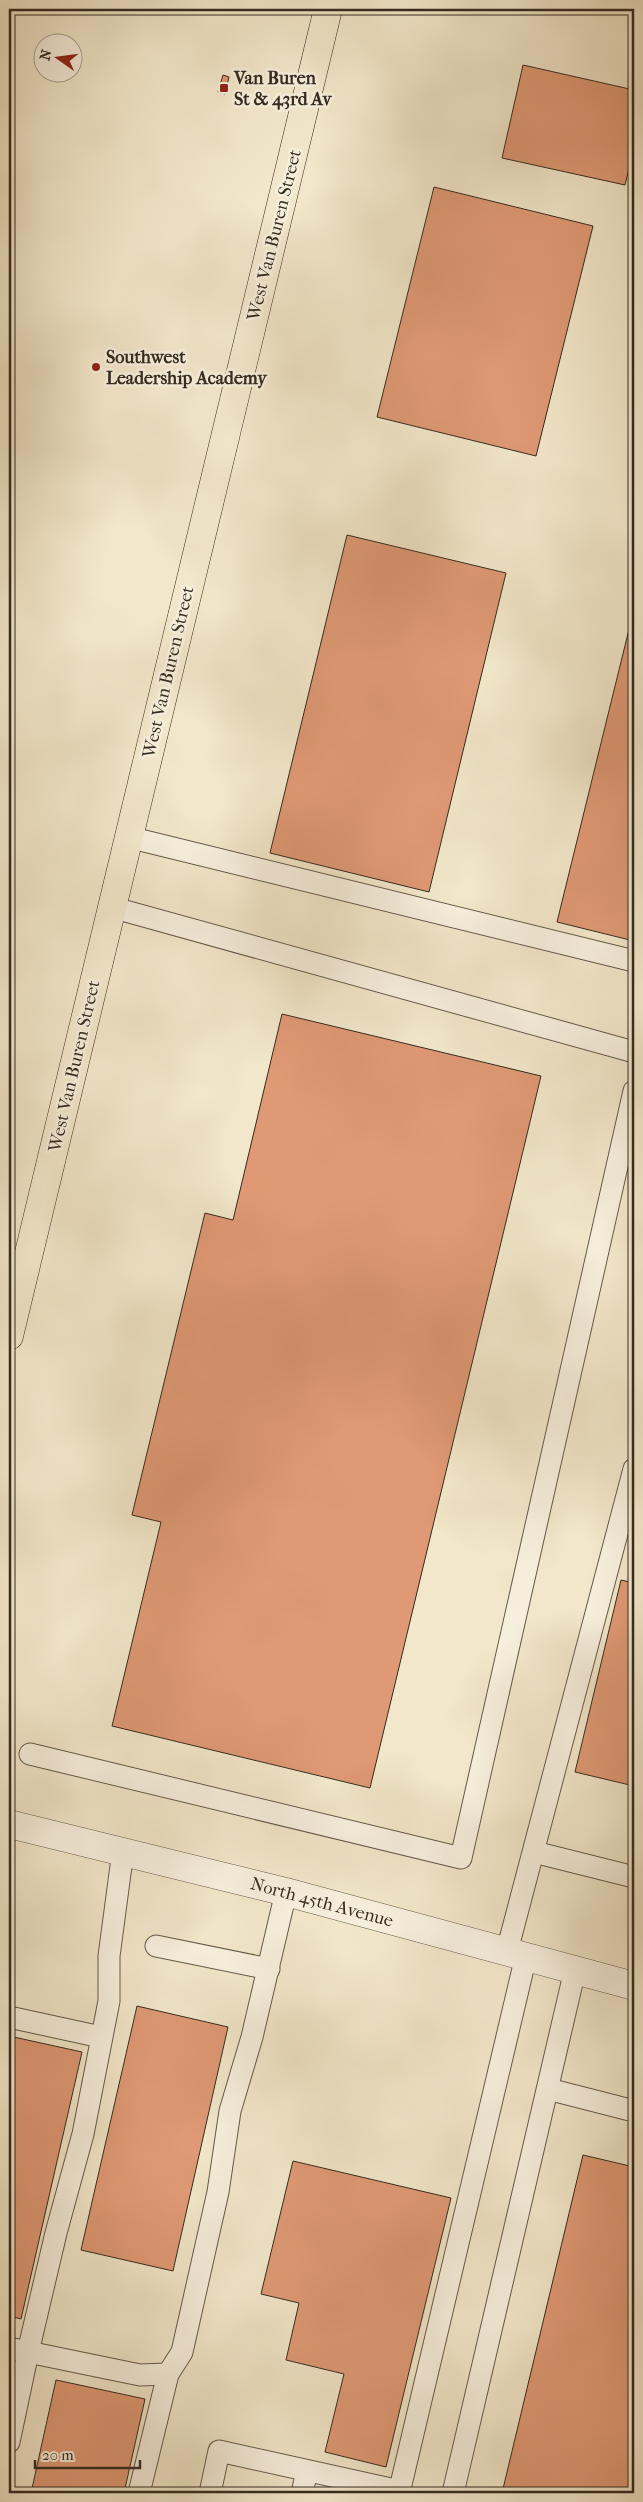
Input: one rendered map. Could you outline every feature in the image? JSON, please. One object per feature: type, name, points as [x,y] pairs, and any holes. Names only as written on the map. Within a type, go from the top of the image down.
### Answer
[{"type":"main road","name":"West Van Buren Street","points":[[9,1336],[328,9]]},
{"type":"street","name":"North 45th Avenue","points":[[9,1824],[286,1892],[634,1986]]},
{"type":"lane","points":[[128,837],[634,962]]},
{"type":"lane","points":[[112,907],[634,1052]]},
{"type":"lane","points":[[30,1754],[462,1858],[634,1091]]},
{"type":"lane","points":[[210,2493],[219,2451],[400,2492],[517,1954],[534,1852],[630,1504],[634,1469]]},
{"type":"lane","points":[[9,2442],[19,2350],[56,2233],[83,2134],[109,2001],[109,1956],[123,1852]]},
{"type":"lane","points":[[534,1852],[634,1877]]},
{"type":"lane","points":[[139,2493],[168,2374],[182,2352],[218,2192],[230,2111],[269,1969],[286,1892]]},
{"type":"lane","points":[[156,1946],[269,1969]]},
{"type":"lane","points":[[453,2493],[575,1970]]},
{"type":"lane","points":[[9,2018],[101,2037]]},
{"type":"lane","points":[[548,2089],[634,2111]]},
{"type":"lane","points":[[19,2350],[140,2375],[168,2374]]},
{"type":"lane","points":[[302,2493],[307,2471]]},
{"type":"building","points":[[523,65],[634,90],[634,147],[625,185],[502,158]]},
{"type":"building","points":[[223,75],[229,77],[225,94],[218,92]]},
{"type":"building","points":[[434,187],[593,226],[536,456],[377,417]]},
{"type":"building","points":[[347,535],[506,573],[429,892],[270,853]]},
{"type":"building","points":[[634,609],[634,941],[557,922]]},
{"type":"building","points":[[282,1014],[541,1076],[370,1788],[112,1726],[161,1522],[132,1515],[205,1213],[233,1220]]},
{"type":"building","points":[[621,1580],[634,1583],[634,1786],[575,1772]]},
{"type":"building","points":[[137,2006],[228,2027],[173,2271],[81,2250]]},
{"type":"building","points":[[9,2036],[82,2052],[21,2319],[9,2316]]},
{"type":"building","points":[[583,2155],[634,2167],[634,2493],[502,2493]]},
{"type":"building","points":[[293,2161],[451,2198],[386,2467],[325,2452],[344,2374],[286,2360],[299,2303],[261,2294]]},
{"type":"building","points":[[56,2380],[145,2399],[124,2493],[31,2493]]},
{"type":"place","name":"Van Buren St & 43rd Av","points":[[224,88]]},
{"type":"place","name":"Southwest Leadership Academy","points":[[96,367]]}]
